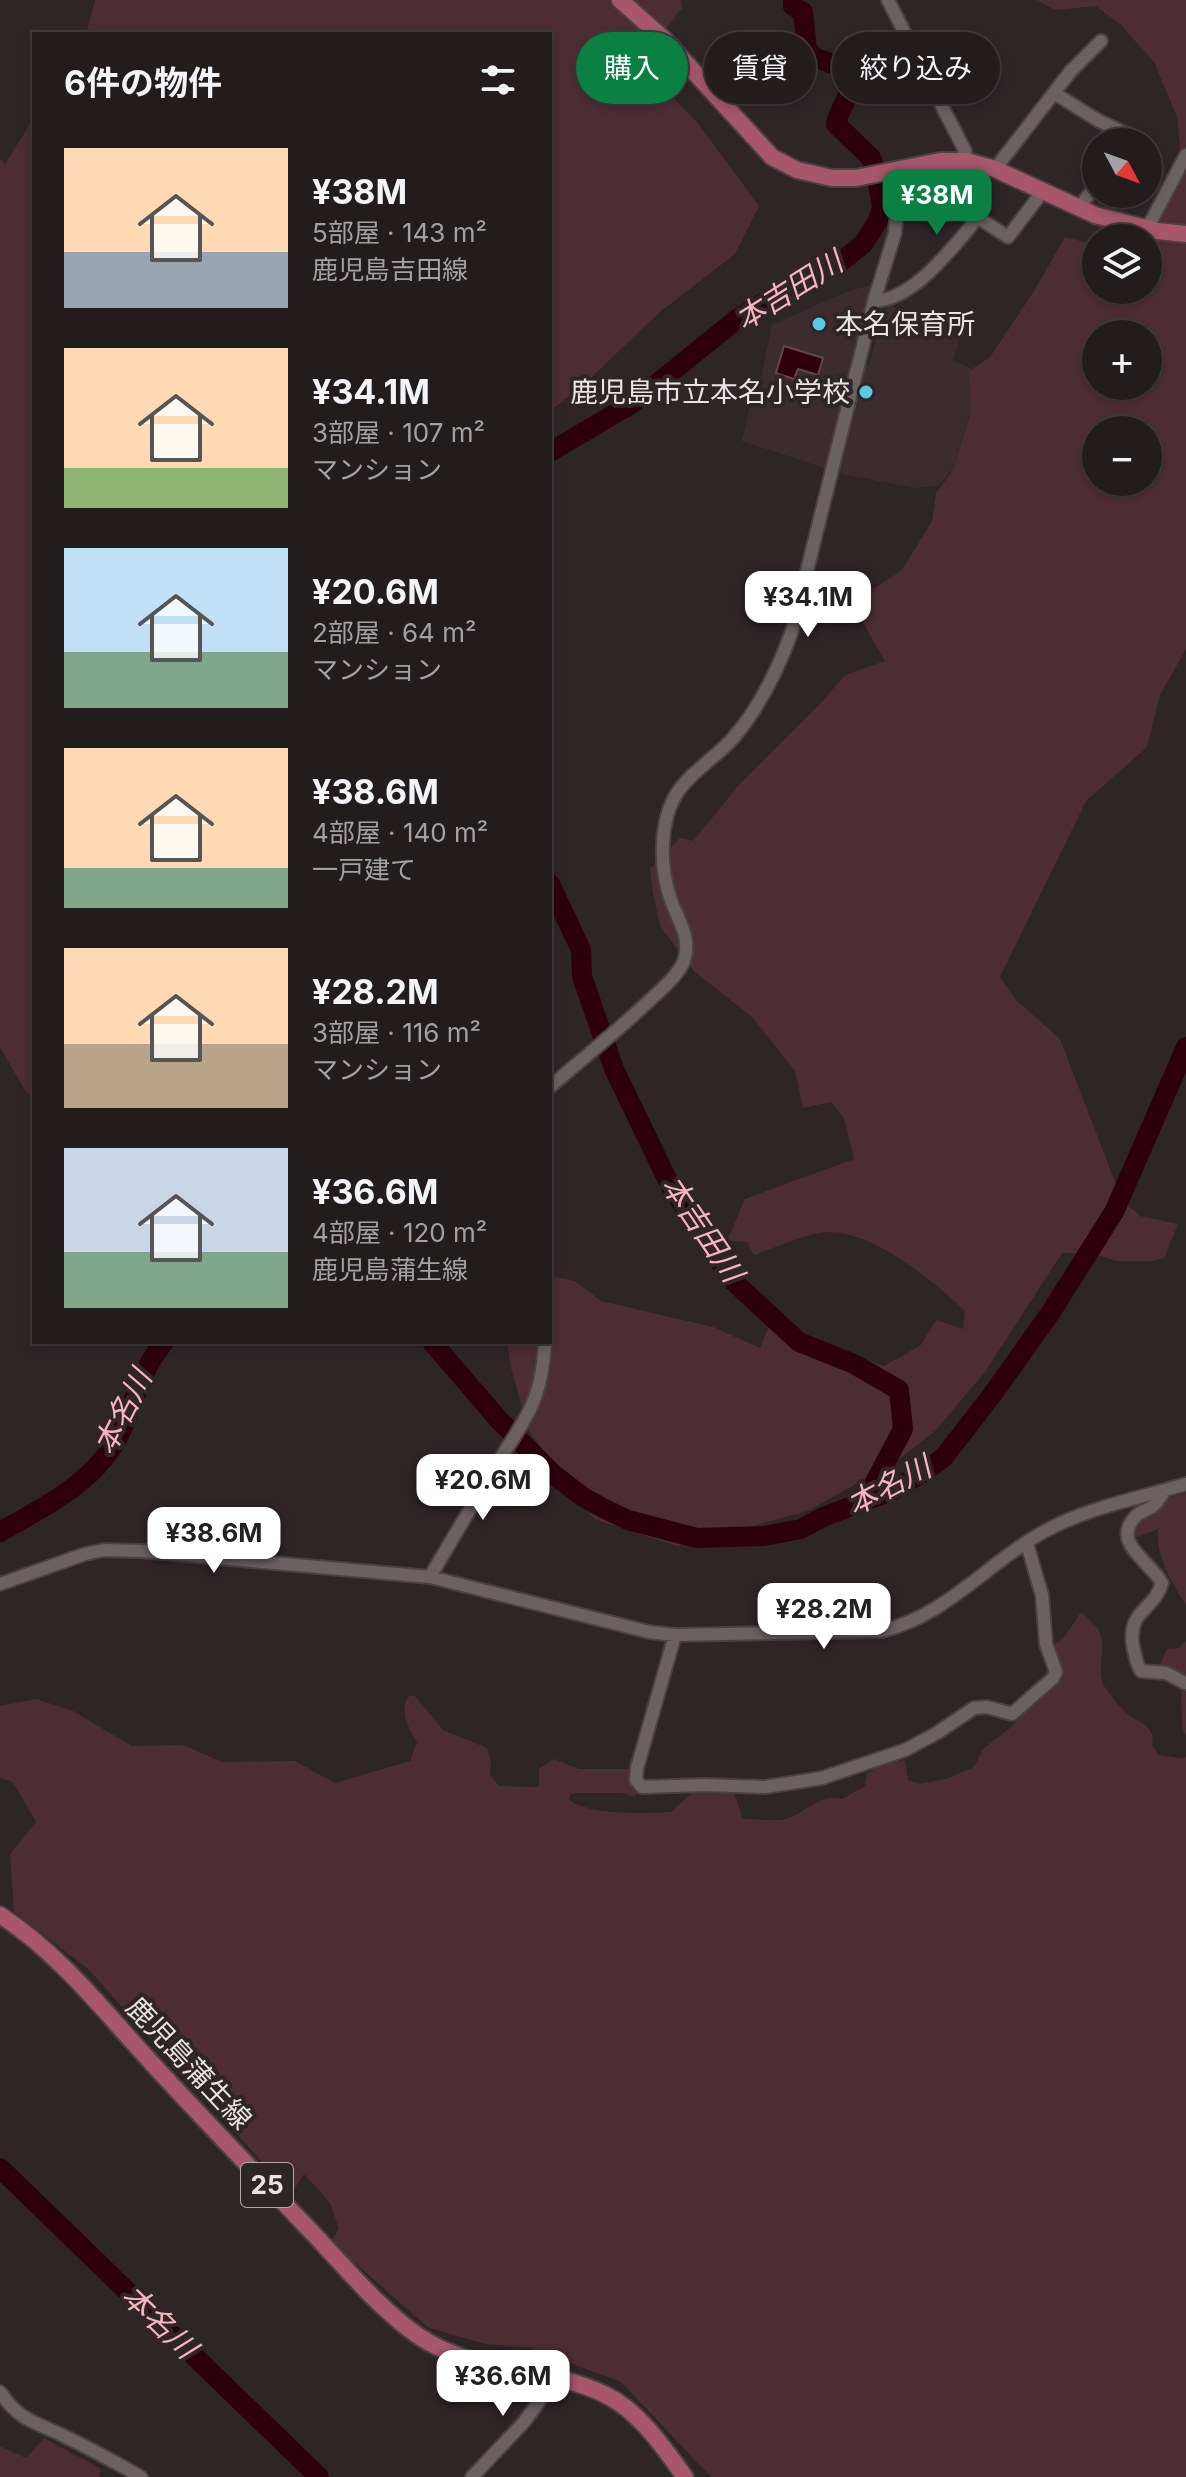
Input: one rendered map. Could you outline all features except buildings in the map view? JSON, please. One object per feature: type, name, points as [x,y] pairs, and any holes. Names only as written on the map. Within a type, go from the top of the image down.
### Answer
[{"type":"main road","points":[[620,0],[664,39],[772,157],[814,176],[856,178],[940,161],[971,162],[995,169],[1079,208],[1124,224]]},
{"type":"main road","points":[[1162,231],[1186,234]]},
{"type":"main road","name":"鹿児島蒲生線","points":[[0,1915],[59,1961],[191,2106],[373,2296],[416,2334],[469,2360],[557,2377],[608,2396],[629,2410],[659,2442],[685,2477]]},
{"type":"street","points":[[874,301],[885,301],[926,276],[977,217],[971,162],[888,0]]},
{"type":"street","points":[[995,169],[1070,72],[1101,41]]},
{"type":"street","points":[[1054,93],[1114,128]]},
{"type":"street","points":[[1150,224],[1186,155]]},
{"type":"street","points":[[552,1085],[613,1035],[679,972],[685,959],[687,941],[671,900],[665,872],[667,819],[674,798],[685,783],[735,736],[747,720],[786,649],[897,221],[887,171]]},
{"type":"street","points":[[977,217],[1008,237],[1043,191]]},
{"type":"street","points":[[1079,208],[1082,204]]},
{"type":"street","points":[[430,1577],[497,1463],[525,1423],[543,1376],[545,1344]]},
{"type":"street","points":[[0,1584],[52,1564],[104,1550],[237,1558],[430,1577],[649,1632],[675,1635],[862,1632],[904,1626],[937,1609],[1048,1530],[1088,1512],[1186,1484]]},
{"type":"street","points":[[1165,1490],[1154,1505],[1139,1513],[1129,1526],[1126,1539],[1162,1583],[1160,1591],[1137,1615],[1131,1632],[1141,1671],[1166,1673],[1185,1683]]},
{"type":"street","points":[[675,1635],[637,1768],[636,1780],[642,1787],[765,1787],[822,1778],[905,1750],[974,1708],[987,1707],[1012,1714],[1053,1678],[1056,1672],[1046,1644],[1042,1595],[1027,1544]]},
{"type":"street","points":[[472,2477],[524,2422],[557,2377]]},
{"type":"street","points":[[1,2396],[30,2423],[58,2433],[141,2477]]},
{"type":"shaded area","points":[[95,0],[681,0],[682,8],[663,32],[576,32],[576,104],[679,104],[697,122],[759,206],[735,254],[660,312],[581,387],[552,409],[552,32],[87,32]]},
{"type":"shaded area","points":[[1037,0],[1186,0],[1186,649],[1160,695],[1147,747],[1086,801],[1000,977],[1016,1000],[1060,1039],[1122,1200],[1140,1216],[1178,1224],[1164,1258],[1153,1261],[1116,1261],[1095,1254],[1062,1253],[985,1372],[935,1431],[897,1461],[808,1511],[677,1546],[594,1519],[529,1431],[507,1344],[552,1344],[552,1276],[575,1281],[601,1301],[713,1327],[760,1348],[776,1310],[806,1337],[884,1366],[920,1346],[936,1320],[963,1329],[965,1311],[952,1299],[898,1257],[857,1237],[819,1233],[754,1255],[747,1242],[727,1241],[745,1199],[854,1159],[844,1118],[831,1102],[803,1108],[795,1071],[752,1017],[695,972],[660,926],[650,869],[680,838],[693,841],[739,785],[845,675],[885,661],[852,603],[902,570],[932,521],[936,493],[953,470],[971,412],[969,371],[990,357],[1065,237],[1082,241],[1082,304],[1162,304],[1162,224],[1138,224],[1151,217],[1156,208],[1162,208],[1162,195],[1181,157],[1177,117],[1154,62],[1120,24],[1096,6],[1055,10]]},
{"type":"shaded area","points":[[32,121],[32,1095],[26,1092],[0,1047],[0,159],[5,164]]},
{"type":"shaded area","name":"鹿児島市立本名小学校","points":[[874,284],[854,361],[869,365],[884,310],[891,306],[960,337],[953,360],[982,374],[953,469],[937,486],[914,488],[843,474],[742,441],[751,400],[760,383],[772,325],[846,292]]},
{"type":"shaded area","points":[[784,346],[823,358],[818,375],[798,369],[794,379],[776,373]]},
{"type":"shaded area","points":[[1186,1493],[1186,1605],[1162,1559],[1158,1529],[1134,1538],[1131,1528],[1154,1505]]},
{"type":"shaded area","points":[[1081,1612],[1101,1636],[1101,1677],[1107,1690],[1125,1712],[1149,1729],[1152,1745],[1159,1755],[1186,1757],[1186,2477],[711,2477],[621,2382],[531,2348],[486,2344],[429,2328],[331,2242],[339,2229],[330,2203],[304,2174],[291,2194],[88,1969],[14,1912],[10,1854],[36,1822],[13,1782],[0,1778],[0,1706],[36,1699],[73,1711],[132,1746],[183,1745],[222,1762],[295,1761],[335,1783],[410,1761],[417,1742],[406,1720],[404,1708],[409,1696],[415,1696],[443,1730],[487,1748],[490,1775],[499,1786],[539,1787],[539,1769],[554,1759],[579,1769],[635,1769],[639,1790],[635,1797],[622,1793],[570,1795],[569,1800],[591,1809],[671,1812],[696,1789],[733,1790],[743,1819],[782,1820],[825,1799],[842,1799],[865,1786],[867,1774],[882,1763],[905,1760],[908,1780],[920,1784],[949,1778],[974,1767],[983,1749],[1010,1728],[1056,1679],[1052,1646],[1063,1639]]},
{"type":"shaded area","points":[[1186,1641],[1186,1735],[1182,1730],[1181,1689],[1160,1665],[1167,1649],[1179,1648]]},
{"type":"shaded area","points":[[44,2438],[101,2469],[99,2477],[0,2477],[0,2446],[26,2458]]},
{"type":"waterway","name":"本吉田川","points":[[552,451],[633,403],[737,319],[787,288],[842,261],[863,244],[878,221],[882,207],[871,158],[836,124],[855,82],[836,65],[816,58],[807,50],[803,12],[793,6],[793,0]]},
{"type":"waterway","name":"本吉田川","points":[[552,888],[581,950],[582,976],[614,1069],[670,1185],[719,1260],[735,1283],[799,1342],[854,1364],[899,1390],[903,1429],[866,1499]]},
{"type":"waterway","name":"本名川","points":[[434,1344],[499,1420],[553,1474],[605,1509],[628,1520],[697,1538],[764,1536],[801,1529],[823,1517],[894,1490],[944,1457],[1051,1312],[1114,1212],[1186,1047]]},
{"type":"waterway","name":"本名川","points":[[0,1532],[69,1490],[99,1464],[121,1431],[144,1373],[162,1344]]},
{"type":"waterway","name":"本名川","points":[[0,2168],[319,2477]]},
{"type":"place","name":"本名保育所","points":[[819,324]]},
{"type":"place","name":"鹿児島市立本名小学校","points":[[866,392]]}]
